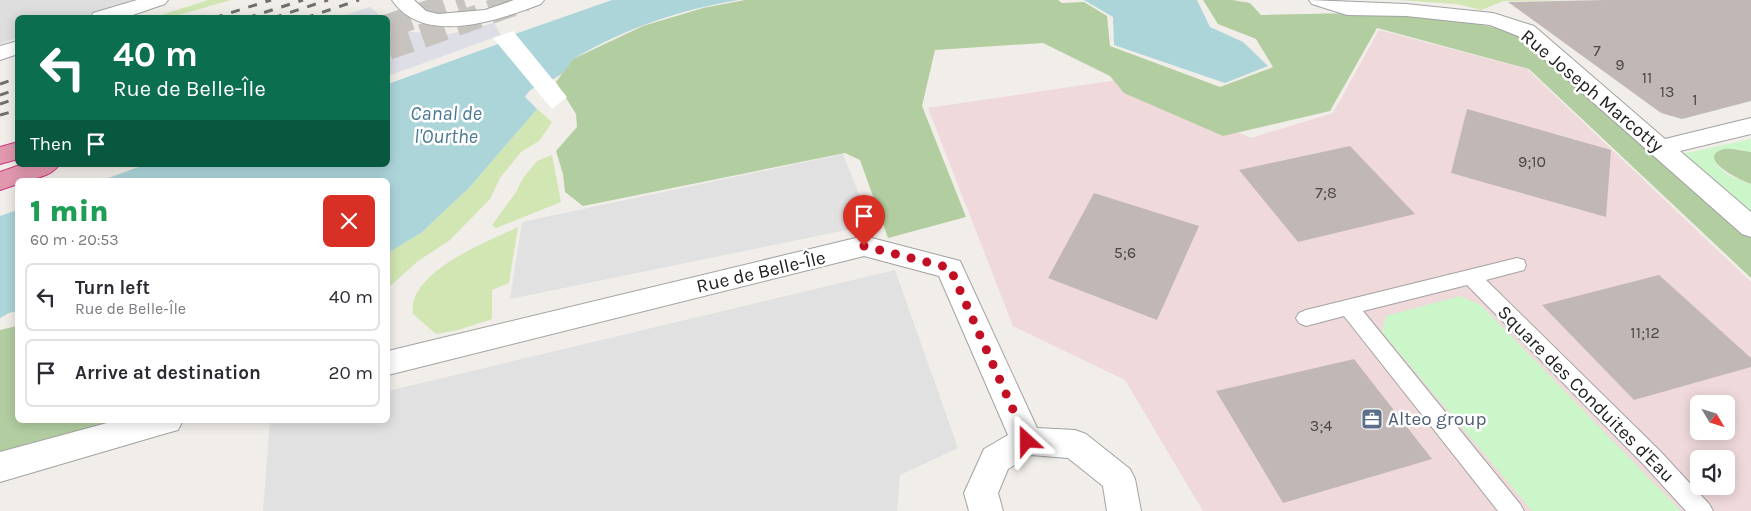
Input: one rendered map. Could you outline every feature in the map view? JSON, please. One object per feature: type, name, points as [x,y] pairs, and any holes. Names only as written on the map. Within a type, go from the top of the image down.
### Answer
[{"type":"highway","points":[[0,156],[15,151]]},
{"type":"highway","points":[[0,181],[40,167]]},
{"type":"street","points":[[110,15],[158,0]]},
{"type":"street","points":[[402,0],[419,15],[437,20],[488,16],[534,0]]},
{"type":"street","name":"Rue Joseph Marcotty","points":[[1319,0],[1347,9],[1406,10],[1493,19],[1526,31],[1751,227]]},
{"type":"street","points":[[0,53],[15,48]]},
{"type":"street","points":[[1660,148],[1751,126]]},
{"type":"street","name":"Rue de Belle-Île","points":[[390,363],[864,246],[950,268],[1027,441]]},
{"type":"street","points":[[0,467],[156,423]]},
{"type":"street","points":[[986,511],[981,493],[996,459],[1027,441],[1075,444],[1118,479],[1124,511]]},
{"type":"lane","points":[[1306,318],[1517,265]]},
{"type":"lane","name":"Square des Conduites d'Eau","points":[[1470,277],[1652,458],[1701,511]]},
{"type":"lane","points":[[1348,307],[1512,511]]},
{"type":"shaded area","points":[[0,0],[142,0],[91,15],[15,15],[15,39],[0,44]]},
{"type":"shaded area","points":[[370,7],[379,15],[345,15]]},
{"type":"shaded area","points":[[390,23],[411,32],[449,34],[494,23],[501,35],[390,75]]},
{"type":"shaded area","points":[[1379,30],[1527,69],[1751,282],[1751,511],[1203,511],[1125,380],[1013,326],[928,108],[1117,80],[1251,138],[1333,113]]},
{"type":"shaded area","points":[[843,154],[871,225],[510,299],[522,222]]},
{"type":"shaded area","points":[[895,270],[958,448],[900,475],[897,511],[263,511],[270,423],[390,423],[390,391]]},
{"type":"green space","points":[[208,0],[231,0],[179,15],[161,15]]},
{"type":"green space","points":[[745,0],[1058,0],[1062,3],[1084,2],[1107,16],[1110,46],[1220,87],[1273,67],[1256,39],[1218,24],[1203,0],[1232,0],[1250,3],[1261,15],[1360,14],[1425,17],[1458,21],[1522,35],[1751,238],[1751,278],[1529,69],[1377,28],[1330,111],[1223,136],[1124,93],[1110,76],[1043,43],[935,50],[922,106],[966,217],[888,238],[860,160],[845,153],[583,206],[565,192],[563,174],[556,151],[577,127],[576,114],[556,82],[573,59],[643,26],[703,8]]},
{"type":"green space","points":[[1398,0],[1571,0],[1504,1],[1481,10],[1457,4]]},
{"type":"green space","points":[[537,109],[552,122],[539,141],[521,152],[500,178],[490,199],[450,240],[418,261],[390,286],[390,252],[421,233],[469,188]]},
{"type":"green space","points":[[1751,139],[1751,152],[1738,149],[1723,149],[1714,154],[1714,159],[1725,173],[1751,184],[1751,213],[1682,154]]},
{"type":"green space","points":[[1727,148],[1751,152],[1751,184],[1721,168],[1716,162],[1714,156],[1717,152]]},
{"type":"green space","points":[[552,155],[561,202],[496,228],[492,225],[516,192],[523,178],[537,161]]},
{"type":"green space","points":[[518,227],[509,283],[492,290],[492,319],[458,330],[436,334],[413,314],[415,299],[423,285],[435,272],[470,250]]},
{"type":"green space","points":[[1460,296],[1481,305],[1681,511],[1532,511],[1382,332],[1386,316]]},
{"type":"green space","points":[[15,326],[15,423],[132,423],[0,459],[0,330]]},
{"type":"water","name":"Canal de l'Ourthe","points":[[612,0],[738,0],[695,9],[634,29],[575,58],[562,73],[536,86],[525,97],[537,109],[469,188],[421,233],[390,252],[390,178],[108,178],[139,167],[390,167],[390,83],[498,44],[515,34]]},
{"type":"water","points":[[1084,0],[1197,0],[1210,27],[1243,42],[1268,66],[1225,83],[1114,45],[1113,17]]},
{"type":"water","points":[[15,211],[15,312],[0,318],[0,216]]},
{"type":"pier","points":[[513,31],[567,97],[552,109],[493,38]]},
{"type":"building","points":[[1751,0],[1751,101],[1682,119],[1661,113],[1508,2]]},
{"type":"building","points":[[1467,109],[1611,150],[1606,217],[1451,173]]},
{"type":"building","points":[[1350,146],[1415,214],[1298,242],[1239,170]]},
{"type":"building","points":[[1094,193],[1199,226],[1157,320],[1048,278]]},
{"type":"building","points":[[1659,275],[1751,358],[1751,367],[1634,400],[1542,305]]},
{"type":"building","points":[[1354,359],[1432,459],[1283,503],[1216,391]]},
{"type":"tunnel","points":[[390,25],[464,0]]},
{"type":"tunnel","points":[[390,47],[525,0]]},
{"type":"railway","points":[[224,15],[271,0]]},
{"type":"railway","points":[[256,15],[303,0]]},
{"type":"railway","points":[[282,15],[328,0]]},
{"type":"railway","points":[[314,15],[359,0]]},
{"type":"railway","points":[[0,84],[15,79]]},
{"type":"railway","points":[[0,95],[15,90]]},
{"type":"railway","points":[[0,104],[15,99]]},
{"type":"railway","points":[[0,115],[15,111]]},
{"type":"place","name":"Alteo group","points":[[1372,419]]},
{"type":"route","points":[[864,246],[950,268],[1027,441]]}]
